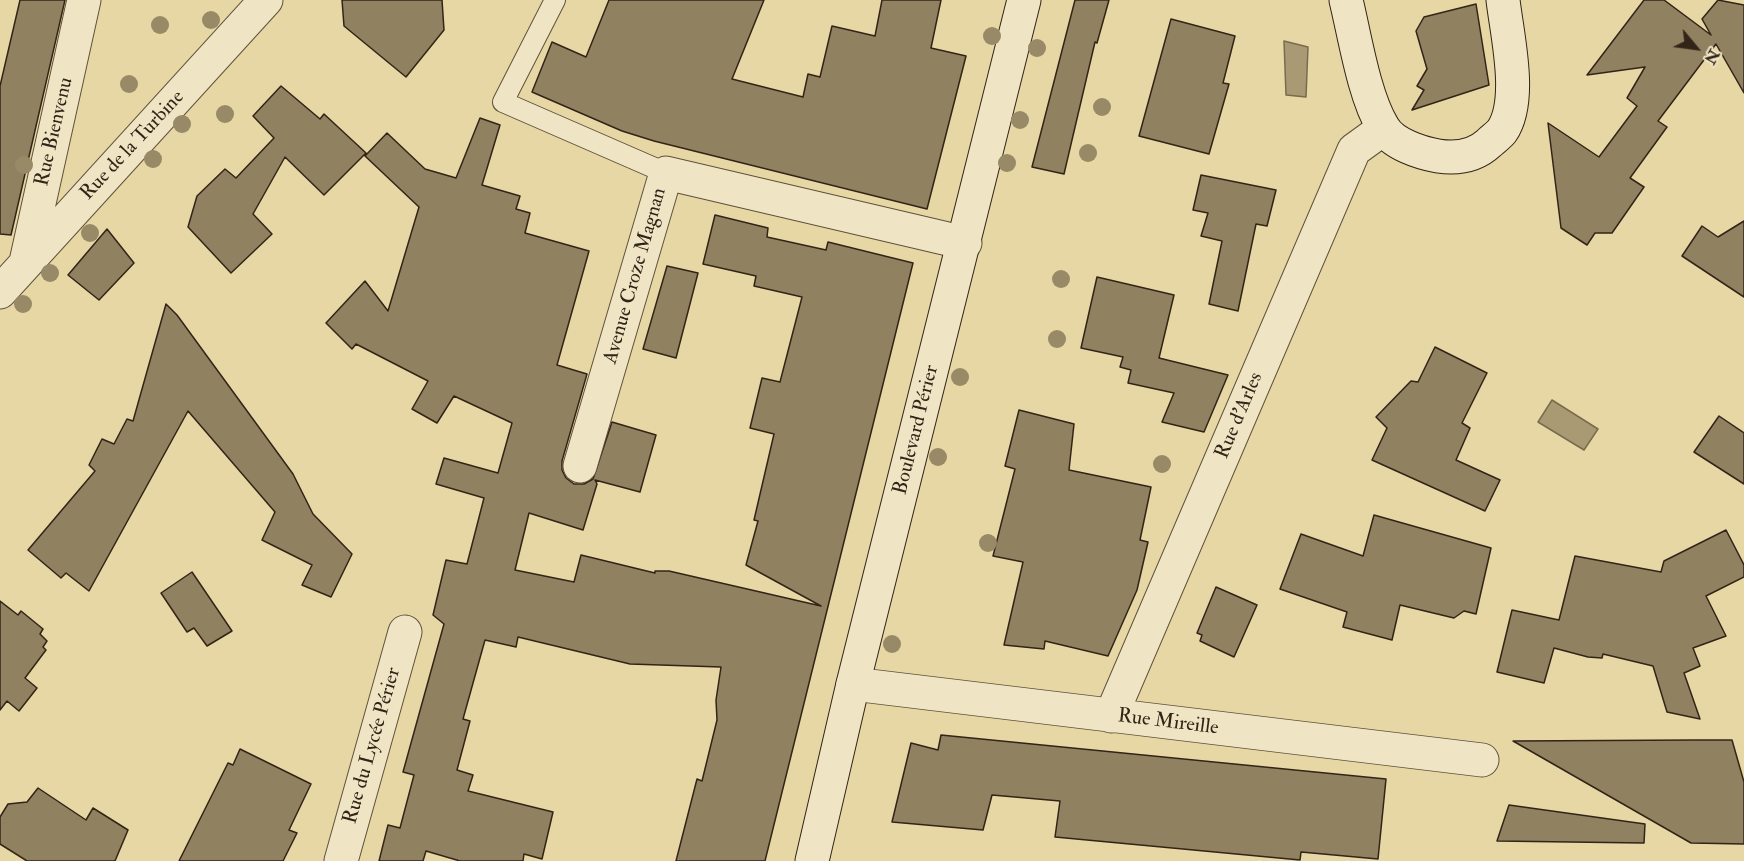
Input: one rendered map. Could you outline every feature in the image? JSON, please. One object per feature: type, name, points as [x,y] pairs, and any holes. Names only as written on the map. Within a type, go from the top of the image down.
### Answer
[{"type":"street","name":"Rue Bienvenu","points":[[25,264],[84,0]]},
{"type":"street","name":"Rue de la Turbine","points":[[0,292],[266,0]]},
{"type":"street","name":"Boulevard Périer","points":[[812,861],[853,684],[1024,0]]},
{"type":"street","points":[[1346,0],[1368,89],[1383,129],[1402,143],[1424,153],[1454,159],[1480,151],[1502,130],[1512,105],[1512,80],[1503,0]]},
{"type":"street","name":"Rue d'Arles","points":[[1111,716],[1354,150],[1383,129]]},
{"type":"street","name":"Avenue Croze Magnan","points":[[580,466],[666,173],[965,243]]},
{"type":"street","name":"Rue du Lycée Périer","points":[[341,861],[405,632]]},
{"type":"street","name":"Rue Mireille","points":[[853,684],[1482,760]]},
{"type":"lane","points":[[555,0],[503,102],[666,173]]},
{"type":"shaded area","points":[[1284,41],[1308,47],[1306,97],[1286,95]]},
{"type":"shaded area","points":[[1552,400],[1598,429],[1584,450],[1538,422]]},
{"type":"building","points":[[20,0],[65,0],[11,235],[0,234],[0,86]]},
{"type":"building","points":[[342,0],[442,0],[444,30],[406,77],[344,26]]},
{"type":"building","points":[[609,0],[764,0],[732,79],[803,97],[808,74],[820,77],[832,26],[875,36],[882,0],[941,0],[931,48],[966,56],[927,209],[654,141],[622,131],[532,92],[552,42],[586,57]]},
{"type":"building","points":[[1075,0],[1109,0],[1097,43],[1095,42],[1064,174],[1032,167]]},
{"type":"building","points":[[1644,0],[1664,0],[1711,35],[1702,19],[1718,0],[1744,5],[1744,93],[1716,44],[1658,121],[1667,127],[1630,178],[1644,187],[1612,233],[1595,233],[1587,245],[1561,228],[1548,123],[1599,157],[1637,106],[1627,98],[1645,67],[1587,75]]},
{"type":"building","points":[[1476,4],[1489,85],[1412,110],[1424,90],[1417,86],[1427,69],[1416,31],[1424,17]]},
{"type":"building","points":[[1171,19],[1235,36],[1223,83],[1229,84],[1209,154],[1139,136]]},
{"type":"building","points":[[281,86],[320,119],[324,114],[366,153],[324,195],[285,157],[253,214],[272,234],[231,273],[188,227],[197,196],[225,169],[236,178],[274,138],[253,116]]},
{"type":"building","points":[[480,118],[500,125],[482,185],[520,196],[516,209],[530,213],[525,233],[589,251],[557,365],[587,374],[562,461],[562,470],[566,478],[574,484],[584,484],[593,479],[612,422],[656,435],[640,492],[595,480],[597,484],[583,530],[529,513],[515,570],[574,582],[581,555],[655,573],[655,571],[669,571],[821,606],[746,565],[758,521],[754,520],[774,434],[750,428],[762,378],[780,382],[802,297],[754,286],[756,276],[703,264],[715,215],[768,228],[767,237],[826,250],[828,242],[913,263],[765,861],[676,861],[697,779],[702,781],[717,720],[716,700],[721,667],[630,664],[518,637],[516,647],[485,640],[463,719],[470,721],[457,770],[473,775],[468,791],[553,812],[542,859],[524,854],[523,861],[460,861],[426,851],[423,861],[379,861],[388,825],[400,828],[414,775],[403,772],[444,624],[433,615],[446,560],[467,564],[484,498],[436,484],[444,458],[498,473],[512,423],[454,396],[437,423],[412,409],[428,381],[356,344],[352,349],[326,323],[365,281],[388,311],[419,207],[365,156],[387,133],[425,169],[456,178]]},
{"type":"building","points":[[1201,175],[1276,190],[1267,226],[1256,224],[1238,311],[1209,304],[1222,241],[1201,236],[1208,213],[1193,210]]},
{"type":"building","points":[[1744,221],[1744,297],[1682,256],[1702,226],[1718,237]]},
{"type":"building","points":[[107,229],[134,263],[99,300],[68,275]]},
{"type":"building","points":[[667,266],[698,273],[676,358],[643,349]]},
{"type":"building","points":[[1097,277],[1174,295],[1159,358],[1228,375],[1204,432],[1162,422],[1174,393],[1128,383],[1131,370],[1120,367],[1123,357],[1081,348]]},
{"type":"building","points":[[166,304],[177,315],[293,474],[313,514],[352,554],[331,597],[302,585],[312,565],[262,540],[275,512],[188,411],[89,591],[66,573],[61,578],[28,550],[95,471],[89,465],[102,439],[114,444],[127,419],[133,421]]},
{"type":"building","points":[[1435,347],[1487,373],[1462,423],[1470,428],[1456,460],[1500,480],[1485,511],[1372,460],[1387,428],[1376,417],[1411,381],[1418,382]]},
{"type":"building","points":[[1019,410],[1074,424],[1069,470],[1151,487],[1140,540],[1148,542],[1137,590],[1108,656],[1045,641],[1044,649],[1004,645],[1023,562],[993,556],[1015,469],[1005,466]]},
{"type":"building","points":[[1719,416],[1744,433],[1744,484],[1694,452]]},
{"type":"building","points":[[1374,515],[1491,548],[1476,614],[1464,611],[1454,618],[1400,605],[1392,640],[1343,627],[1347,612],[1280,589],[1301,534],[1363,556]]},
{"type":"building","points":[[1726,530],[1744,565],[1744,577],[1706,596],[1726,636],[1693,648],[1700,666],[1684,673],[1700,719],[1667,712],[1653,666],[1603,654],[1602,658],[1588,657],[1554,648],[1544,683],[1497,672],[1512,610],[1559,620],[1575,556],[1661,572],[1664,561]]},
{"type":"building","points":[[192,572],[232,631],[207,646],[194,628],[187,632],[161,593]]},
{"type":"building","points":[[1216,587],[1257,605],[1234,657],[1200,641],[1202,635],[1197,633]]},
{"type":"building","points":[[0,601],[18,615],[21,611],[43,629],[40,634],[47,641],[43,647],[46,650],[25,678],[37,688],[19,711],[7,701],[0,710]]},
{"type":"building","points":[[941,735],[1386,779],[1378,859],[1301,852],[1300,860],[1055,837],[1060,801],[992,795],[983,830],[892,822],[911,743],[938,750]]},
{"type":"building","points":[[1732,740],[1744,782],[1744,844],[1691,843],[1513,741]]},
{"type":"building","points":[[240,749],[311,784],[289,830],[297,833],[283,861],[179,861],[228,763],[233,765]]},
{"type":"building","points":[[38,788],[86,820],[93,808],[128,830],[115,861],[27,861],[0,844],[0,817],[8,804],[27,802]]},
{"type":"building","points":[[1509,805],[1645,824],[1644,843],[1497,841]]}]
